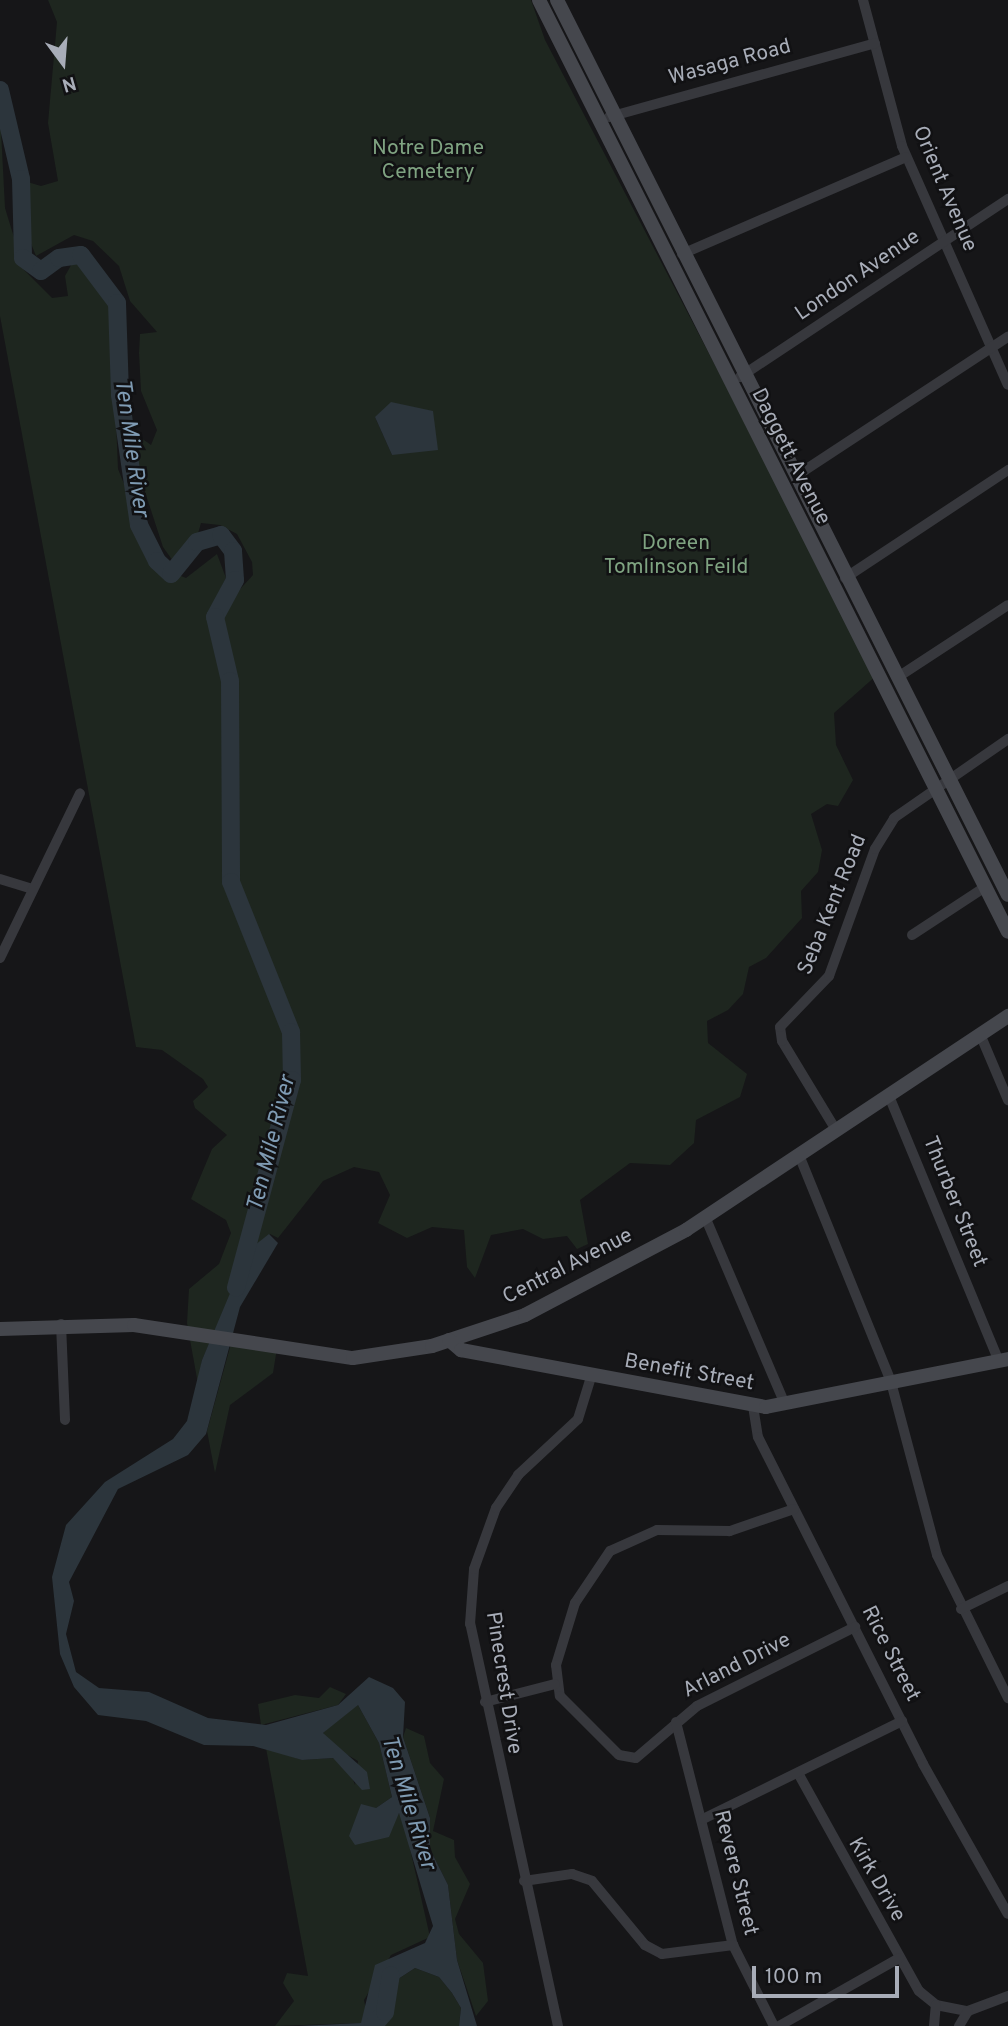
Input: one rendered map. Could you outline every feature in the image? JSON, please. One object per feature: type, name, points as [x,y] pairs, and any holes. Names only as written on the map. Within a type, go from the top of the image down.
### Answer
[{"type":"street","name":"Daggett Avenue","points":[[539,0],[596,121],[1008,932]]},
{"type":"street","name":"Daggett Avenue","points":[[556,0],[612,116],[949,778],[1004,875],[1008,895]]},
{"type":"street","name":"Orient Avenue","points":[[863,0],[906,157],[1008,385]]},
{"type":"street","name":"Wasaga Road","points":[[596,121],[875,43]]},
{"type":"street","points":[[682,254],[906,157]]},
{"type":"street","name":"London Avenue","points":[[730,384],[1008,199]]},
{"type":"street","points":[[796,476],[1008,337]]},
{"type":"street","points":[[832,585],[1008,470]]},
{"type":"street","points":[[898,677],[1008,605]]},
{"type":"street","name":"Seba Kent Road","points":[[836,1130],[782,1041],[780,1027],[828,976],[882,835],[907,805],[1008,739]]},
{"type":"street","points":[[0,958],[80,793]]},
{"type":"street","points":[[0,879],[32,889]]},
{"type":"street","points":[[912,935],[985,887]]},
{"type":"street","name":"Central Avenue","points":[[0,1329],[61,1324],[134,1325],[353,1358],[449,1340],[526,1315],[705,1219],[1008,1016]]},
{"type":"street","points":[[981,1034],[1008,1100]]},
{"type":"street","name":"Thurber Street","points":[[889,1096],[1004,1360]]},
{"type":"street","points":[[799,1155],[891,1382],[917,1500],[961,1609],[1006,1692]]},
{"type":"street","points":[[705,1219],[785,1404]]},
{"type":"street","points":[[61,1324],[65,1420]]},
{"type":"street","name":"Benefit Street","points":[[449,1340],[461,1350],[753,1406],[785,1404],[1004,1360]]},
{"type":"street","name":"Pinecrest Drive","points":[[558,2026],[524,1881],[470,1624],[483,1538],[518,1475],[578,1419],[591,1377]]},
{"type":"street","name":"Rice Street","points":[[753,1406],[755,1429],[794,1509],[902,1721],[1008,1914]]},
{"type":"street","points":[[485,1702],[555,1684],[581,1587],[610,1551],[657,1530],[730,1531],[794,1509]]},
{"type":"street","points":[[961,1609],[1008,1586]]},
{"type":"street","name":"Arland Drive","points":[[555,1684],[576,1716],[626,1758],[644,1753],[676,1722],[855,1627]]},
{"type":"street","points":[[703,1819],[902,1721]]},
{"type":"street","name":"Revere Street","points":[[676,1722],[703,1819],[733,1945],[776,2026]]},
{"type":"street","name":"Kirk Drive","points":[[798,1773],[899,1958],[936,2004]]},
{"type":"street","points":[[524,1881],[582,1876],[645,1945],[662,1954],[733,1945]]},
{"type":"street","points":[[776,2026],[899,1958]]},
{"type":"street","points":[[934,2026],[936,2004],[968,2011],[1008,1996]]},
{"type":"street","points":[[959,2026],[968,2011]]},
{"type":"green space","points":[[48,0],[531,0],[545,40],[877,675],[834,713],[836,745],[853,780],[838,806],[827,804],[811,814],[822,850],[818,872],[801,891],[802,918],[766,958],[749,967],[743,994],[728,1010],[707,1021],[708,1043],[747,1074],[740,1097],[696,1120],[694,1143],[670,1165],[630,1163],[580,1200],[588,1244],[577,1249],[567,1236],[543,1239],[523,1229],[491,1235],[475,1278],[467,1267],[464,1230],[432,1227],[407,1238],[378,1223],[390,1195],[379,1172],[354,1167],[323,1181],[278,1238],[270,1234],[249,1255],[202,1360],[198,1384],[187,1323],[189,1289],[219,1264],[231,1233],[226,1220],[191,1199],[212,1149],[227,1135],[195,1108],[193,1101],[208,1087],[203,1079],[162,1050],[136,1047],[0,316],[0,111],[5,208],[24,270],[52,298],[68,296],[65,276],[75,258],[91,264],[111,301],[118,469],[158,567],[186,578],[217,554],[226,578],[216,598],[220,611],[253,575],[252,562],[237,534],[220,525],[201,523],[191,558],[173,561],[163,547],[130,446],[137,435],[151,445],[157,430],[141,391],[139,353],[140,334],[157,332],[130,301],[119,266],[93,241],[74,235],[36,256],[28,236],[24,181],[41,186],[58,181],[48,123],[57,22]],"holes":[[[433,411],[392,455],[375,417]]]},
{"type":"green space","points":[[232,1340],[277,1348],[273,1373],[230,1405],[215,1473],[207,1431]]},
{"type":"green space","points":[[330,1687],[346,1694],[338,1705],[261,1725],[258,1704],[295,1695],[319,1698]]},
{"type":"green space","points":[[352,1705],[358,1705],[379,1743],[392,1797],[376,1808],[393,1817],[399,1813],[404,1822],[430,1937],[391,1955],[364,2000],[367,2015],[361,2023],[275,2026],[294,2001],[283,1983],[287,1973],[308,1976],[266,1748],[302,1760],[333,1758],[349,1769],[355,1785],[358,1761],[327,1743],[323,1733]]},
{"type":"green space","points":[[406,1728],[424,1736],[430,1763],[444,1779],[433,1831],[454,1840],[455,1857],[470,1884],[455,1919],[459,1934],[483,1963],[488,2001],[476,2016],[457,1960],[448,1885],[430,1849],[430,1818],[403,1737]]},
{"type":"green space","points":[[415,1968],[439,1977],[452,1993],[461,2008],[459,2026],[378,2026],[395,1981]]},
{"type":"water","points":[[391,402],[433,411],[438,450],[392,455],[375,417]]},
{"type":"water","points":[[269,1234],[278,1243],[240,1307],[206,1434],[188,1455],[118,1489],[69,1582],[74,1601],[66,1634],[76,1672],[99,1688],[149,1692],[208,1718],[266,1725],[338,1705],[369,1677],[393,1688],[405,1702],[403,1737],[430,1818],[430,1849],[448,1885],[457,1960],[477,2026],[459,2026],[461,2008],[452,1993],[439,1977],[415,1968],[395,1981],[378,2026],[298,2026],[361,2023],[375,1965],[425,1943],[433,1926],[399,1813],[389,1837],[355,1845],[349,1836],[361,1804],[376,1808],[392,1797],[379,1743],[358,1705],[323,1733],[367,1772],[370,1789],[362,1790],[333,1758],[302,1760],[253,1746],[204,1745],[146,1721],[98,1715],[74,1687],[60,1654],[52,1577],[66,1525],[105,1482],[173,1439],[187,1421],[202,1360],[236,1279],[255,1245]]},
{"type":"waterway","name":"Ten Mile River","points":[[0,90],[21,179],[23,258],[41,271],[59,258],[81,255],[117,303],[120,395],[139,525],[157,561],[171,574],[197,542],[221,535],[233,551],[235,580],[215,617],[230,681],[231,882],[291,1032],[292,1080],[236,1288]]},
{"type":"waterway","name":"Ten Mile River","points":[[373,2026],[385,2012],[391,1975]]},
{"type":"park label","name":"Notre Dame Cemetery","points":[[428,161]]},
{"type":"park label","name":"Doreen Tomlinson Feild","points":[[676,556]]}]
